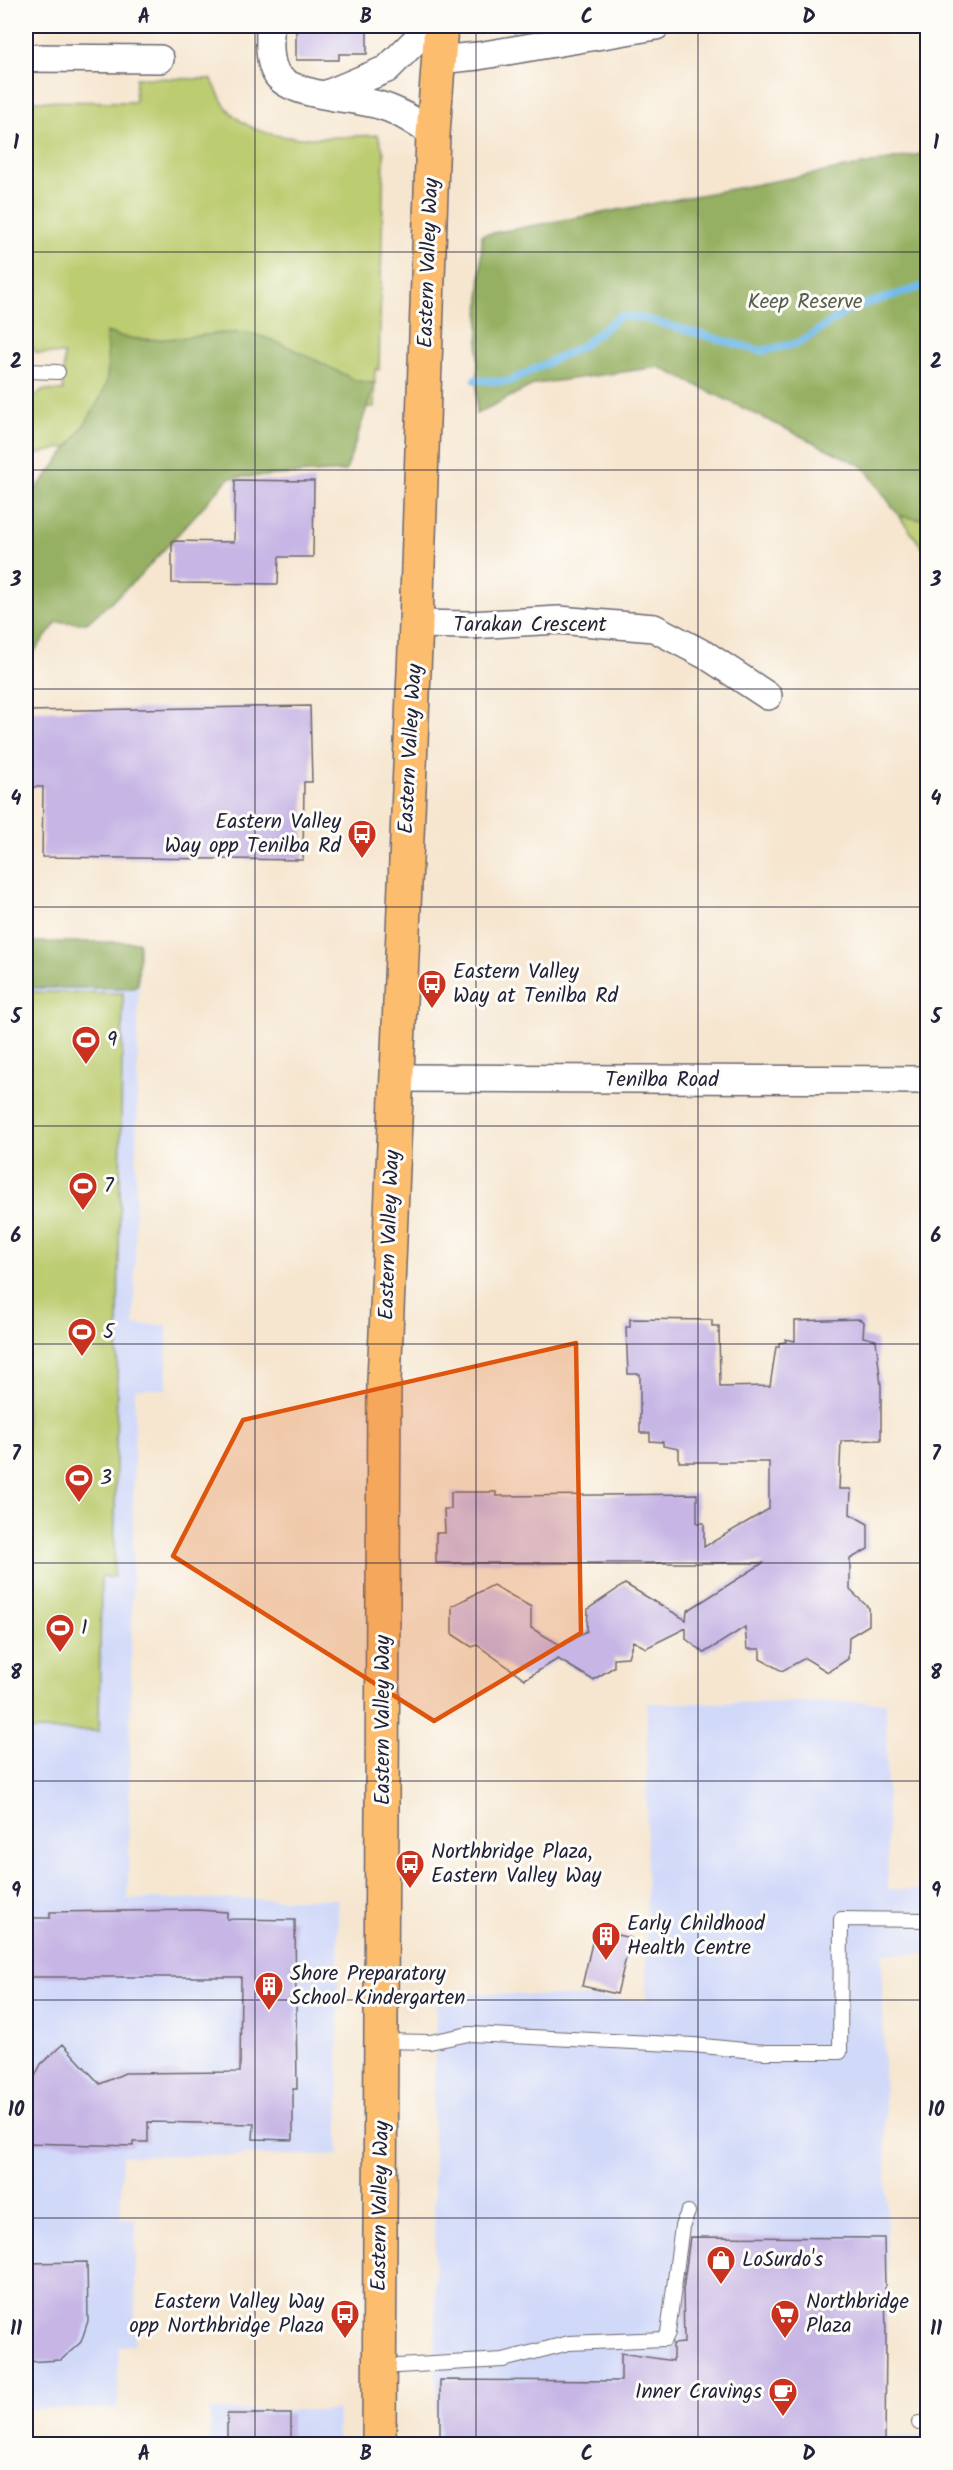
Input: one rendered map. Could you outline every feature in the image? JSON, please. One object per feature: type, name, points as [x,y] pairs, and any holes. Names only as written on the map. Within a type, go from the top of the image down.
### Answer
[{"type":"main road","name":"Eastern Valley Way","points":[[379,2445],[384,1381],[416,624],[433,134],[441,26]]},
{"type":"street","points":[[270,26],[271,59],[277,74],[289,86],[383,105],[405,115],[433,134]]},
{"type":"street","points":[[327,94],[387,69],[430,26]]},
{"type":"street","points":[[438,60],[482,55],[656,26]]},
{"type":"street","points":[[26,58],[160,59]]},
{"type":"street","name":"Tarakan Crescent","points":[[416,624],[470,625],[559,620],[654,628],[710,657],[768,696]]},
{"type":"street","name":"Tenilba Road","points":[[396,1078],[927,1080]]},
{"type":"lane","points":[[26,371],[58,372]]},
{"type":"lane","points":[[381,2041],[430,2042],[470,2034],[693,2045],[764,2052],[840,2052],[841,1919],[927,1920]]},
{"type":"lane","points":[[379,2367],[503,2360],[569,2343],[665,2339],[668,2333],[682,2226],[688,2212]]},
{"type":"highlighted area","points":[[576,1343],[581,1633],[434,1721],[173,1556],[243,1420]]},
{"type":"shaded area","points":[[26,942],[139,942],[134,1325],[167,1325],[167,1389],[135,1389],[128,1899],[338,1899],[339,2155],[122,2156],[120,2218],[136,2219],[135,2345],[119,2346],[118,2409],[26,2409]]},
{"type":"shaded area","points":[[886,1702],[888,1889],[928,1890],[927,1953],[882,1954],[887,2225],[886,2436],[927,2436],[927,2444],[437,2444],[433,2109],[437,1991],[646,2000],[647,1703]]},
{"type":"shaded area","points":[[210,2410],[338,2410],[338,2444],[210,2444]]},
{"type":"green space","points":[[136,78],[211,79],[224,104],[238,119],[255,129],[274,135],[317,138],[378,135],[384,153],[379,370],[375,369],[374,407],[215,410],[26,457],[26,406],[42,390],[63,391],[64,354],[37,353],[26,340],[26,101],[135,102]]},
{"type":"green space","name":"Keep Reserve","points":[[927,153],[928,511],[919,519],[899,516],[864,467],[659,367],[535,384],[476,414],[482,235]]},
{"type":"green space","points":[[106,332],[141,339],[229,333],[258,335],[286,346],[357,381],[375,383],[346,471],[229,478],[140,576],[87,623],[57,622],[26,662],[26,499],[47,476],[85,424],[103,391],[108,374]]},
{"type":"green space","points":[[927,511],[927,554],[899,516],[919,519]]},
{"type":"green space","points":[[26,942],[139,942],[138,984],[132,988],[26,988]]},
{"type":"green space","points":[[26,992],[123,993],[114,1577],[101,1577],[99,1731],[26,1730]]},
{"type":"building","points":[[296,26],[367,26],[367,54],[339,54],[339,60],[296,60]]},
{"type":"building","points":[[235,480],[314,481],[313,557],[279,557],[278,584],[172,583],[172,541],[234,542]]},
{"type":"building","points":[[310,706],[312,782],[304,782],[303,860],[42,857],[43,787],[26,787],[26,711]]},
{"type":"building","points":[[630,1319],[712,1320],[712,1326],[719,1326],[720,1387],[770,1386],[776,1347],[779,1347],[779,1343],[786,1342],[785,1339],[795,1341],[795,1321],[859,1319],[864,1322],[863,1337],[876,1340],[881,1386],[881,1440],[841,1441],[839,1489],[851,1489],[850,1514],[868,1524],[868,1549],[850,1559],[850,1590],[869,1608],[869,1625],[849,1637],[848,1659],[828,1672],[805,1658],[782,1671],[760,1659],[760,1649],[747,1649],[745,1627],[704,1653],[686,1639],[686,1628],[646,1648],[633,1641],[628,1657],[614,1658],[614,1667],[593,1680],[558,1659],[525,1679],[477,1645],[472,1647],[452,1634],[452,1606],[493,1585],[531,1607],[531,1628],[562,1646],[587,1631],[588,1609],[625,1584],[686,1620],[687,1611],[763,1563],[436,1563],[436,1533],[445,1533],[444,1509],[451,1509],[451,1492],[496,1492],[496,1496],[697,1494],[697,1523],[704,1523],[704,1547],[769,1509],[769,1462],[679,1462],[679,1449],[663,1446],[663,1442],[650,1441],[650,1433],[640,1433],[640,1374],[628,1374],[626,1327],[630,1327]]},
{"type":"building","name":"Shore Preparatory School Kindergarten","points":[[198,1910],[227,1912],[227,1919],[295,1920],[297,2089],[293,2089],[293,2140],[253,2139],[254,2124],[148,2122],[148,2142],[133,2142],[133,2146],[26,2143],[26,2095],[41,2064],[63,2044],[100,2084],[125,2073],[240,2072],[241,1977],[26,1977],[26,1918],[50,1918],[50,1912]]},
{"type":"building","name":"Early Childhood Health Centre","points":[[595,1930],[631,1938],[617,1994],[582,1986]]},
{"type":"building","name":"Northbridge Plaza","points":[[690,2237],[884,2238],[885,2445],[440,2445],[440,2380],[621,2381],[621,2353],[673,2361],[673,2344],[684,2343],[683,2290]]},
{"type":"building","points":[[87,2262],[88,2321],[81,2342],[61,2360],[26,2362],[26,2263]]},
{"type":"building","points":[[227,2414],[291,2414],[291,2445],[227,2445]]},
{"type":"waterway","points":[[475,380],[508,382],[582,346],[620,316],[642,318],[761,351],[799,343],[852,308],[928,285]]},
{"type":"place","name":"Eastern Valley Way opp Tenilba Rd","points":[[362,860]]},
{"type":"place","name":"Eastern Valley Way at Tenilba Rd","points":[[432,1010]]},
{"type":"place","name":"9","points":[[86,1066]]},
{"type":"place","name":"7","points":[[83,1212]]},
{"type":"place","name":"5","points":[[82,1358]]},
{"type":"place","name":"3","points":[[79,1504]]},
{"type":"place","name":"1","points":[[60,1654]]},
{"type":"place","name":"Northbridge Plaza, Eastern Valley Way","points":[[410,1890]]},
{"type":"place","name":"Early Childhood Health Centre","points":[[606,1962]]},
{"type":"place","name":"Shore Preparatory School Kindergarten","points":[[269,2012]]},
{"type":"place","name":"LoSurdo's","points":[[721,2286]]},
{"type":"place","name":"Eastern Valley Way opp Northbridge Plaza","points":[[345,2340]]},
{"type":"place","name":"Northbridge Plaza","points":[[785,2340]]},
{"type":"place","name":"Inner Cravings","points":[[783,2418]]}]
